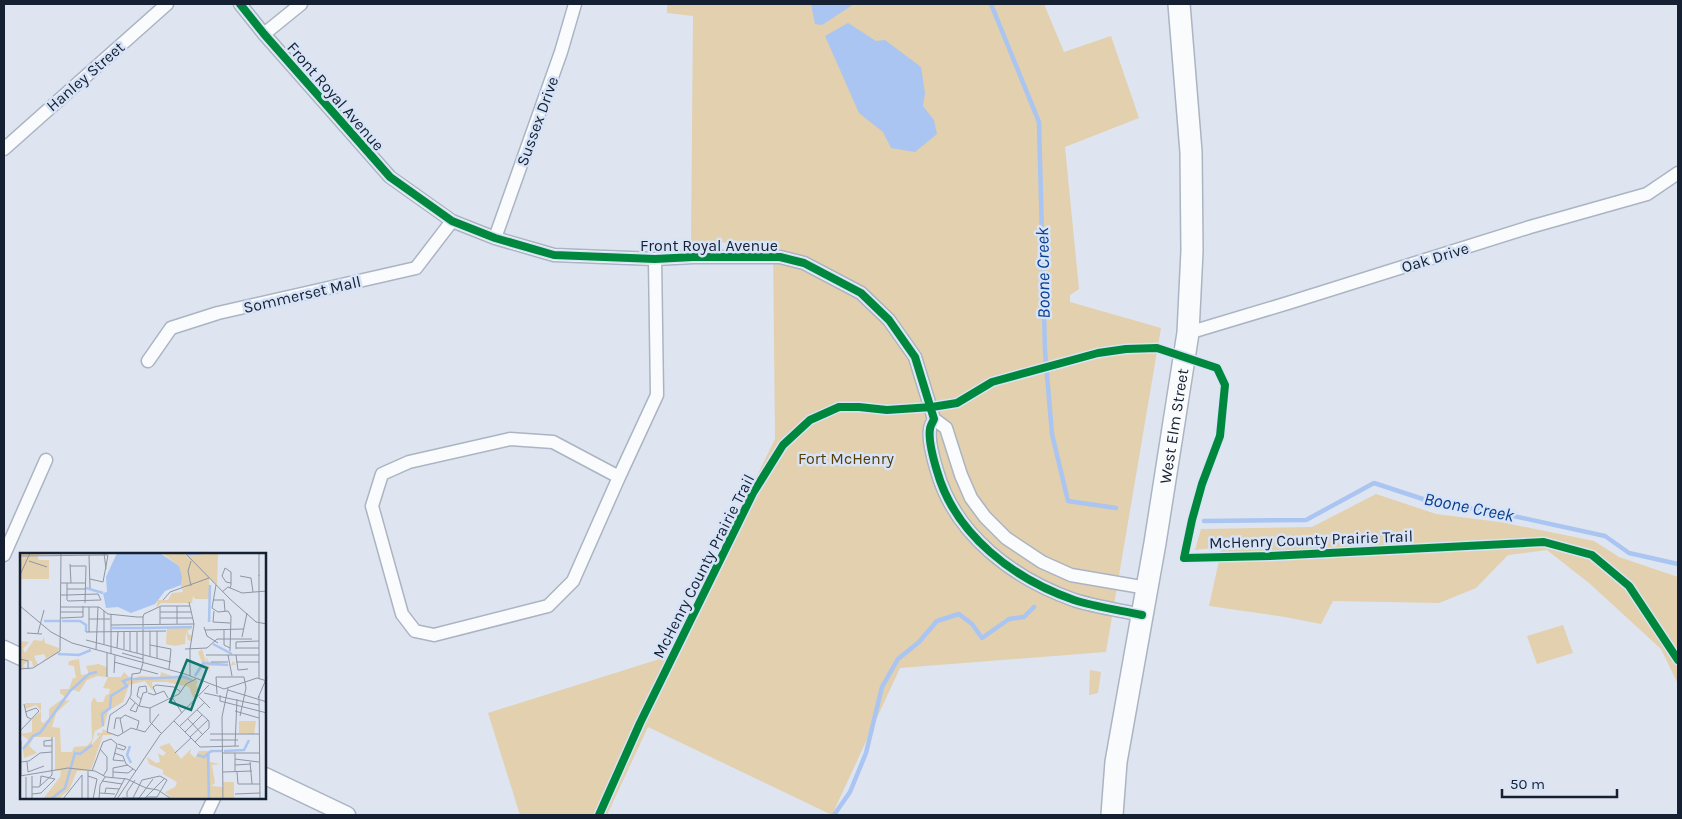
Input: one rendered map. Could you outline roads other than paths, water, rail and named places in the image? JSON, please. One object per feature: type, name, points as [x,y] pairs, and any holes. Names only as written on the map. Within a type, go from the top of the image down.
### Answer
[{"type":"main road","name":"West Elm Street","points":[[1112,815],[1116,762],[1147,588],[1188,333],[1192,251],[1191,152],[1179,4]]},
{"type":"street","name":"Hanley Street","points":[[4,149],[167,4]]},
{"type":"street","name":"Front Royal Avenue","points":[[240,4],[264,34],[390,177],[452,221],[495,238],[554,254],[655,259],[693,257],[780,258],[804,263],[861,293],[888,320],[915,358],[934,419],[946,428],[961,475],[975,504],[1006,538],[1042,562],[1071,575],[1147,588]]},
{"type":"street","points":[[264,34],[301,4]]},
{"type":"street","name":"Sussex Drive","points":[[495,238],[561,52],[575,4]]},
{"type":"street","name":"Oak Drive","points":[[1188,333],[1530,227],[1647,194],[1678,173]]},
{"type":"street","name":"Sommerset Mall","points":[[148,361],[172,328],[218,313],[416,268],[452,221]]},
{"type":"street","points":[[619,478],[553,442],[510,439],[409,462],[382,474],[372,506],[402,614],[415,631],[434,635],[548,606],[573,581],[619,478],[656,395],[655,259]]},
{"type":"street","name":"Front Royal Avenue","points":[[934,419],[929,430],[935,463],[944,490],[959,517],[984,546],[1024,577],[1050,591],[1087,604],[1142,615]]},
{"type":"street","points":[[4,555],[46,460]]},
{"type":"street","points":[[4,649],[20,657]]},
{"type":"street","points":[[266,776],[347,815]]},
{"type":"street","points":[[206,815],[214,799]]},
{"type":"water","points":[[811,4],[852,4],[822,25],[815,24]]},
{"type":"water","points":[[848,23],[876,41],[885,40],[921,67],[925,93],[923,106],[934,120],[937,134],[915,152],[891,148],[883,132],[859,113],[825,36]]},
{"type":"waterway","name":"Boone Creek","points":[[991,4],[1039,122],[1045,351],[1052,434],[1068,501],[1116,508]]},
{"type":"waterway","name":"Boone Creek","points":[[1204,521],[1306,520],[1374,483],[1435,503],[1500,513],[1605,536],[1629,553],[1678,564]]},
{"type":"waterway","points":[[834,815],[850,792],[866,753],[882,687],[898,659],[919,642],[937,621],[959,614],[972,624],[982,638],[1009,619],[1024,617],[1034,607]]},
{"type":"park label","name":"Fort McHenry","points":[[846,458]]}]
